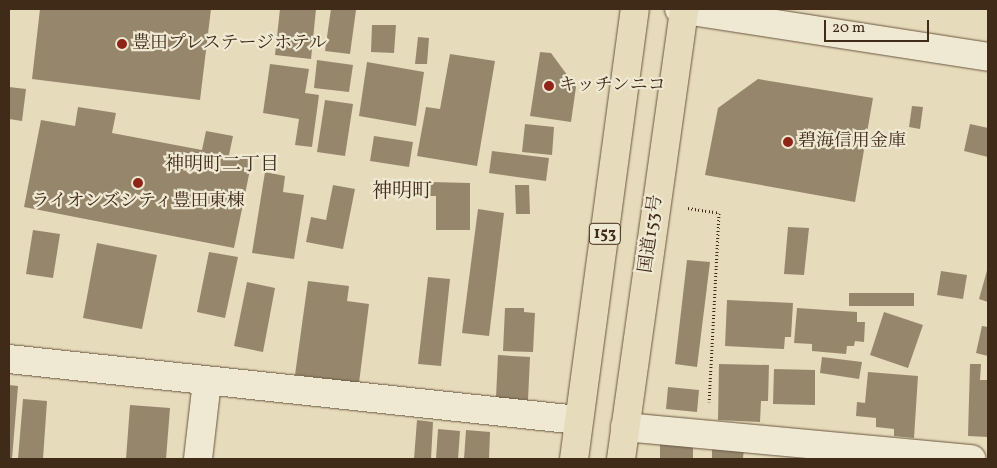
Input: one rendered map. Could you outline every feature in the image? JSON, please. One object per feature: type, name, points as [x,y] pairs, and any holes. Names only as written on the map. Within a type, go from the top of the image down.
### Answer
[{"type":"highway","name":"153","points":[[574,459],[578,420],[626,96],[635,9]]},
{"type":"highway","name":"国道153号","points":[[621,459],[682,9]]},
{"type":"street","points":[[682,9],[988,57]]},
{"type":"street","points":[[9,359],[578,420]]},
{"type":"street","points":[[198,459],[207,381]]},
{"type":"street","points":[[625,427],[972,459]]},
{"type":"path","points":[[682,208],[719,213],[707,435]]},
{"type":"building","name":"豊田プレステージホテル","points":[[40,9],[211,9],[200,100],[32,79]]},
{"type":"building","points":[[280,9],[316,9],[311,59],[275,55]]},
{"type":"building","points":[[331,9],[356,10],[350,54],[325,51]]},
{"type":"building","points":[[372,25],[396,25],[394,53],[371,52]]},
{"type":"building","points":[[418,37],[429,38],[427,64],[415,64]]},
{"type":"building","points":[[540,52],[551,53],[576,87],[571,122],[530,116]]},
{"type":"building","points":[[450,54],[495,61],[477,166],[417,156],[426,107],[440,109]]},
{"type":"building","points":[[317,60],[353,65],[349,92],[314,88]]},
{"type":"building","points":[[367,62],[424,72],[416,126],[359,116]]},
{"type":"building","points":[[270,64],[309,69],[305,93],[319,95],[312,147],[295,145],[299,119],[263,113]]},
{"type":"building","name":"碧海信用金庫","points":[[758,79],[873,98],[855,202],[705,175],[718,108]]},
{"type":"building","points":[[9,87],[26,89],[22,121],[9,119]]},
{"type":"building","points":[[325,100],[353,104],[345,156],[317,152]]},
{"type":"building","points":[[912,106],[923,107],[920,129],[909,127]]},
{"type":"building","name":"ライオンズシティ豊田東棟","points":[[78,107],[116,113],[112,133],[202,150],[206,131],[233,136],[229,155],[252,160],[234,248],[24,207],[41,120],[75,126]]},
{"type":"building","points":[[525,124],[554,127],[552,155],[522,152]]},
{"type":"building","points":[[970,124],[988,128],[988,157],[964,151]]},
{"type":"building","points":[[374,136],[413,142],[409,167],[370,161]]},
{"type":"building","points":[[492,151],[549,158],[546,181],[489,173]]},
{"type":"building","points":[[265,172],[285,176],[283,192],[304,195],[294,259],[252,253]]},
{"type":"building","points":[[431,182],[470,183],[470,230],[436,230],[436,196],[430,196]]},
{"type":"building","points":[[333,185],[355,189],[343,249],[306,242],[311,217],[326,220]]},
{"type":"building","points":[[515,185],[529,185],[530,214],[516,214]]},
{"type":"building","points":[[478,209],[504,213],[489,336],[462,333]]},
{"type":"building","points":[[788,227],[809,228],[804,275],[784,274]]},
{"type":"building","points":[[33,230],[60,234],[53,278],[26,274]]},
{"type":"building","points":[[97,243],[157,255],[142,329],[83,318]]},
{"type":"building","points":[[209,252],[238,257],[225,318],[197,312]]},
{"type":"building","points":[[687,260],[710,262],[697,367],[675,364]]},
{"type":"building","points":[[988,267],[988,302],[979,299]]},
{"type":"building","points":[[941,271],[967,275],[963,299],[937,295]]},
{"type":"building","points":[[428,277],[450,279],[441,366],[418,364]]},
{"type":"building","points":[[308,281],[349,286],[347,301],[369,304],[359,383],[295,375]]},
{"type":"building","points":[[247,282],[275,288],[263,352],[234,346]]},
{"type":"building","points":[[849,293],[914,293],[914,306],[849,306]]},
{"type":"building","points":[[727,300],[793,303],[791,337],[785,337],[784,349],[725,346]]},
{"type":"building","points":[[505,308],[524,308],[524,312],[535,313],[533,352],[503,351]]},
{"type":"building","points":[[797,308],[857,312],[857,322],[865,322],[864,342],[855,341],[854,346],[847,346],[846,354],[812,351],[812,344],[794,343]]},
{"type":"building","points":[[884,312],[923,325],[908,368],[870,355]]},
{"type":"building","points":[[982,326],[988,327],[988,356],[976,353]]},
{"type":"building","points":[[498,355],[530,357],[528,400],[496,398]]},
{"type":"building","points":[[822,357],[862,362],[859,379],[820,373]]},
{"type":"building","points":[[719,364],[769,365],[768,401],[761,401],[760,422],[718,420]]},
{"type":"building","points":[[970,364],[981,364],[980,380],[988,380],[988,437],[968,436]]},
{"type":"building","points":[[774,369],[815,370],[815,405],[773,404]]},
{"type":"building","points":[[868,372],[918,376],[914,438],[894,436],[894,429],[876,427],[876,418],[856,416],[857,402],[865,403]]},
{"type":"building","points":[[9,385],[18,386],[12,459],[9,459]]},
{"type":"building","points":[[668,387],[699,390],[697,412],[666,409]]},
{"type":"building","points":[[23,399],[47,401],[43,459],[18,459]]},
{"type":"building","points":[[130,405],[170,408],[166,459],[126,459]]},
{"type":"building","points":[[417,420],[433,422],[431,459],[414,459]]},
{"type":"building","points":[[438,429],[460,431],[458,459],[436,459]]},
{"type":"building","points":[[466,430],[490,432],[489,459],[464,459]]},
{"type":"building","points":[[660,442],[693,442],[693,459],[660,459]]},
{"type":"building","points":[[712,445],[744,448],[743,459],[712,459]]},
{"type":"place","name":"豊田プレステージホテル","points":[[122,44]]},
{"type":"place","name":"キッチンニコ","points":[[549,86]]},
{"type":"place","name":"碧海信用金庫","points":[[788,142]]},
{"type":"place","name":"ライオンズシティ豊田東棟","points":[[138,183]]},
{"type":"district","name":"神明町二丁目","points":[[222,166]]},
{"type":"district","name":"神明町","points":[[402,192]]}]
